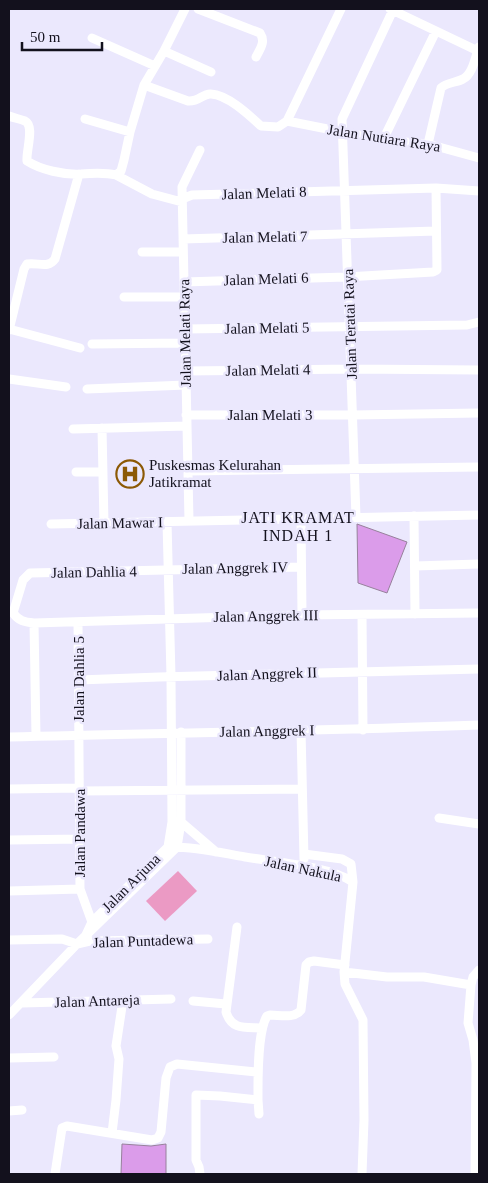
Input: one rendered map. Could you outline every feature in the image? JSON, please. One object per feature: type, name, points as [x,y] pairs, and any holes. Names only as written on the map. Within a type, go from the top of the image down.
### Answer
[{"type":"street","points":[[116,175],[121,171],[123,165],[130,132],[144,85],[156,66],[185,9]]},
{"type":"street","points":[[198,9],[260,33],[263,37],[263,43],[256,57]]},
{"type":"street","points":[[144,85],[195,102],[206,95],[212,94],[224,98],[245,111],[261,126],[278,127],[287,121],[341,9]]},
{"type":"street","points":[[391,10],[478,49],[469,74],[465,79],[441,88],[428,144]]},
{"type":"street","name":"Jalan Teratai Raya","points":[[356,517],[346,190],[342,119],[391,10]]},
{"type":"street","points":[[383,140],[436,31]]},
{"type":"street","points":[[92,38],[156,66]]},
{"type":"street","points":[[164,51],[212,72]]},
{"type":"street","points":[[9,116],[30,125],[26,153],[27,161],[33,165],[53,171],[116,175],[152,194],[182,200]]},
{"type":"street","points":[[85,119],[130,132]]},
{"type":"street","name":"Jalan Nutiara Raya","points":[[287,121],[383,140],[428,144],[479,158]]},
{"type":"street","name":"Jalan Melati Raya","points":[[189,521],[182,187],[200,150]]},
{"type":"street","points":[[79,174],[55,259],[52,264],[47,265],[34,262],[28,264],[24,269],[9,330],[80,348]]},
{"type":"street","points":[[436,188],[436,231]]},
{"type":"street","name":"Jalan Melati 8","points":[[182,200],[192,195],[346,190],[436,188],[479,191]]},
{"type":"street","name":"Jalan Melati 7","points":[[183,238],[347,235],[436,231]]},
{"type":"street","name":"Jalan Melati 6","points":[[184,282],[348,277],[433,272],[437,270],[436,231]]},
{"type":"street","points":[[142,252],[183,252]]},
{"type":"street","points":[[124,297],[184,297]]},
{"type":"street","name":"Jalan Melati 5","points":[[184,329],[467,325],[478,322]]},
{"type":"street","points":[[92,344],[185,343]]},
{"type":"street","name":"Jalan Melati 4","points":[[185,371],[479,370]]},
{"type":"street","points":[[9,379],[66,387]]},
{"type":"street","points":[[87,389],[186,385]]},
{"type":"street","name":"Jalan Melati 3","points":[[186,415],[479,413]]},
{"type":"street","points":[[73,429],[187,426]]},
{"type":"street","points":[[102,428],[104,524]]},
{"type":"street","points":[[188,471],[479,467]]},
{"type":"street","points":[[76,472],[104,472]]},
{"type":"street","name":"Jalan Mawar I","points":[[51,524],[479,515]]},
{"type":"street","points":[[414,516],[415,614]]},
{"type":"street","points":[[301,519],[302,615]]},
{"type":"street","name":"Jalan Arjuna","points":[[9,1016],[85,937],[93,925],[172,847],[177,822],[176,732],[171,676],[167,522]]},
{"type":"street","points":[[415,566],[479,564]]},
{"type":"street","name":"Jalan Anggrek IV","points":[[168,570],[301,567]]},
{"type":"street","name":"Jalan Dahlia 4","points":[[34,623],[23,622],[13,613],[23,580],[30,573],[168,570]]},
{"type":"street","name":"Jalan Anggrek III","points":[[34,623],[302,615],[479,613]]},
{"type":"street","points":[[362,615],[363,730]]},
{"type":"street","name":"Jalan Dahlia 5","points":[[78,622],[79,735],[176,732]]},
{"type":"street","points":[[34,623],[36,736]]},
{"type":"street","name":"Jalan Anggrek II","points":[[79,680],[479,669]]},
{"type":"street","name":"Jalan Anggrek I","points":[[176,732],[363,730],[479,725]]},
{"type":"street","points":[[300,730],[304,867]]},
{"type":"street","points":[[9,737],[79,735]]},
{"type":"street","name":"Jalan Pandawa","points":[[79,735],[80,889],[93,925]]},
{"type":"street","points":[[9,789],[302,789]]},
{"type":"street","points":[[439,818],[479,824]]},
{"type":"street","points":[[177,822],[216,852]]},
{"type":"street","points":[[9,840],[81,839]]},
{"type":"street","name":"Jalan Nakula","points":[[172,847],[216,852],[342,874],[353,882]]},
{"type":"street","name":"Jalan Nakula","points":[[304,854],[342,859],[351,864],[353,882]]},
{"type":"street","points":[[353,882],[345,984],[363,1020],[364,1120],[362,1174]]},
{"type":"street","points":[[9,891],[80,889]]},
{"type":"street","points":[[237,927],[226,1012],[232,1024],[262,1028]]},
{"type":"street","name":"Jalan Puntadewa","points":[[9,940],[62,939],[77,944],[90,941],[208,939]]},
{"type":"street","points":[[259,1114],[257,1072],[264,1020],[270,1015],[291,1016],[298,1013],[306,965],[309,962],[314,960],[387,977],[424,977],[471,985]]},
{"type":"street","points":[[475,1174],[476,1063],[473,1040],[468,1023],[471,985],[473,977],[479,970]]},
{"type":"street","name":"Jalan Antareja","points":[[22,1003],[171,999]]},
{"type":"street","points":[[112,1133],[119,1059],[116,1046],[123,1000]]},
{"type":"street","points":[[193,1001],[226,1004]]},
{"type":"street","points":[[9,1058],[54,1057]]},
{"type":"street","points":[[55,1174],[62,1128],[67,1126],[152,1140],[158,1138],[161,1132],[166,1078],[170,1066],[177,1064],[257,1072]]},
{"type":"street","points":[[200,1174],[196,1160],[196,1095],[258,1100]]},
{"type":"street","points":[[9,1111],[22,1110]]},
{"type":"shaded area","points":[[178,871],[197,891],[165,921],[146,901]]},
{"type":"building","points":[[357,524],[407,542],[387,593],[358,583]]},
{"type":"building","points":[[122,1144],[151,1146],[166,1144],[166,1174],[121,1174]]},
{"type":"place","name":"Puskesmas Kelurahan Jatikramat","points":[[130,474]]},
{"type":"district","name":"JATI KRAMAT INDAH 1","points":[[298,526]]}]
